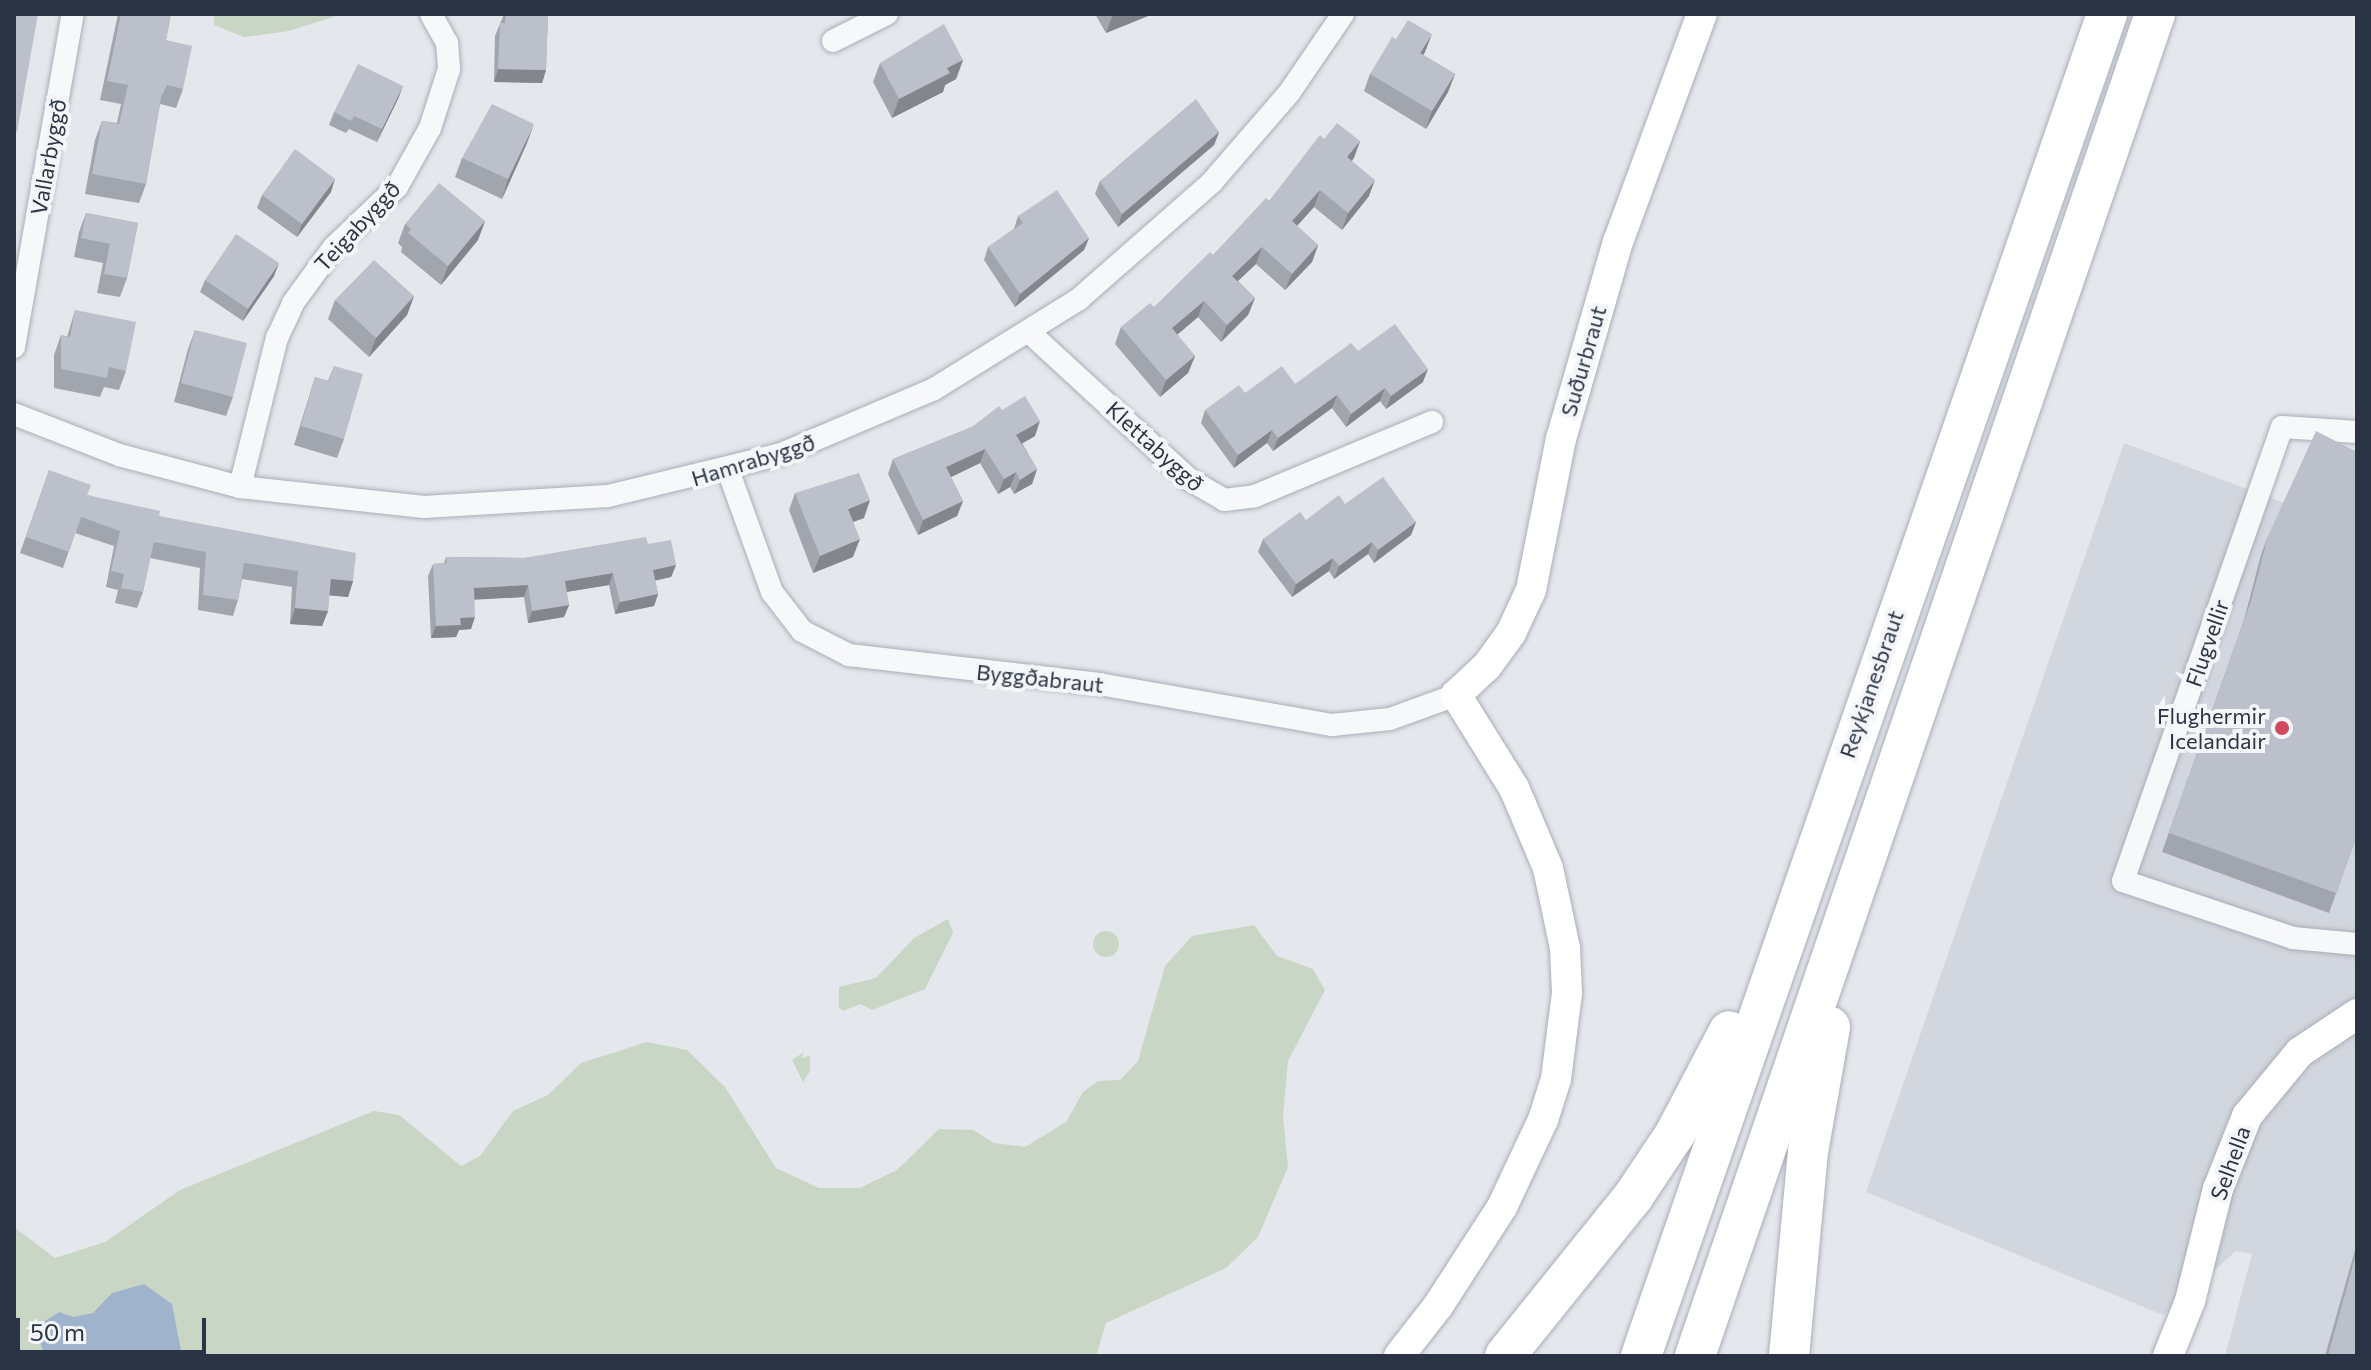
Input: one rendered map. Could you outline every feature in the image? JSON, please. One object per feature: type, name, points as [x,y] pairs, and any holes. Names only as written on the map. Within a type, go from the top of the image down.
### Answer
[{"type":"highway","name":"Reykjanesbraut","points":[[1641,1356],[1930,513],[2107,14]]},
{"type":"highway","points":[[1695,1356],[2155,14]]},
{"type":"highway","points":[[1789,1356],[1808,1152],[1825,1043],[1983,568],[2018,412]]},
{"type":"highway","points":[[1505,1356],[1633,1197],[1712,1069],[1750,982],[1843,711],[1930,513]]},
{"type":"street","name":"Vallarbyggð","points":[[14,347],[73,14]]},
{"type":"street","name":"Teigabyggð","points":[[240,487],[277,338],[293,303],[334,247],[397,187],[430,128],[449,69],[447,43],[431,14]]},
{"type":"street","points":[[833,41],[887,14]]},
{"type":"street","name":"Hamrabyggð","points":[[14,414],[119,455],[240,487],[362,504],[485,507],[608,496],[728,470],[884,413],[1030,333],[1125,263],[1212,182],[1289,93],[1343,14]]},
{"type":"street","name":"Suðurbraut","points":[[1456,695],[1495,655],[1531,590],[1561,439],[1603,292],[1702,14]]},
{"type":"street","name":"Klettabyggð","points":[[1030,333],[1190,480],[1224,500],[1255,496],[1432,422]]},
{"type":"street","name":"Flugvellir","points":[[2357,432],[2298,432],[2282,427],[2123,881],[2293,938],[2357,942],[2357,931]]},
{"type":"street","name":"Byggðabraut","points":[[728,470],[772,592],[802,631],[849,655],[1099,684],[1332,725],[1390,719],[1456,695]]},
{"type":"street","points":[[1399,1356],[1438,1306],[1502,1207],[1543,1120],[1564,1038],[1565,948],[1548,868],[1514,788],[1456,695]]},
{"type":"street","name":"Selhella","points":[[2168,1356],[2190,1301],[2218,1189],[2247,1116],[2300,1052],[2357,1014]]},
{"type":"shaded area","points":[[2124,443],[2357,530],[2357,1356],[2225,1356],[2252,1254],[2236,1251],[2163,1315],[1866,1192]]},
{"type":"green space","points":[[214,14],[342,14],[289,31],[244,37],[214,25]]},
{"type":"green space","points":[[948,919],[953,933],[925,989],[872,1010],[861,1004],[843,1011],[839,1007],[839,987],[876,978],[914,938]]},
{"type":"green space","points":[[1254,925],[1277,956],[1313,969],[1325,990],[1288,1061],[1283,1116],[1288,1167],[1258,1237],[1226,1268],[1106,1323],[1096,1356],[14,1356],[14,1227],[55,1258],[105,1242],[180,1190],[374,1111],[399,1115],[461,1166],[480,1156],[513,1111],[548,1095],[581,1063],[647,1042],[687,1050],[725,1087],[776,1168],[819,1188],[860,1188],[897,1170],[939,1129],[973,1130],[994,1143],[1025,1147],[1066,1122],[1083,1092],[1098,1081],[1120,1080],[1138,1061],[1165,966],[1192,936]]},
{"type":"green space","points":[[1106,931],[1115,935],[1119,944],[1115,953],[1106,957],[1097,953],[1093,944],[1097,935]]},
{"type":"green space","points":[[804,1052],[801,1059],[810,1055],[810,1071],[803,1082],[792,1060]]},
{"type":"water","points":[[144,1284],[172,1304],[182,1356],[45,1356],[39,1340],[45,1321],[59,1312],[73,1317],[93,1313],[112,1293]]},
{"type":"building","points":[[14,14],[38,14],[17,132],[14,131]]},
{"type":"building","points":[[121,14],[171,14],[166,40],[192,46],[183,89],[167,85],[161,97],[146,184],[92,174],[102,121],[119,124],[128,85],[107,81]]},
{"type":"building","points":[[506,14],[548,14],[546,70],[498,69],[500,23],[505,23]]},
{"type":"building","points":[[1408,20],[1432,34],[1420,53],[1455,74],[1432,111],[1370,74],[1392,37],[1396,39]]},
{"type":"building","points":[[944,24],[963,60],[947,68],[950,73],[899,99],[880,63]]},
{"type":"building","points":[[358,64],[403,86],[382,129],[354,116],[351,121],[334,112]]},
{"type":"building","points":[[1196,99],[1219,132],[1122,214],[1100,181]]},
{"type":"building","points":[[492,104],[534,124],[508,179],[462,158]]},
{"type":"building","points":[[1337,123],[1360,141],[1347,157],[1375,180],[1348,213],[1320,190],[1292,221],[1318,245],[1292,274],[1262,247],[1232,276],[1255,298],[1227,325],[1204,301],[1172,328],[1195,356],[1166,380],[1121,327],[1150,303],[1154,307],[1210,252],[1213,255],[1266,198],[1269,201],[1320,135],[1324,139]]},
{"type":"building","points":[[295,149],[335,179],[302,224],[262,195]]},
{"type":"building","points":[[439,183],[485,221],[448,266],[408,233],[411,229],[405,224]]},
{"type":"building","points":[[1057,190],[1089,238],[1020,294],[988,247],[1023,223],[1018,216]]},
{"type":"building","points":[[86,213],[138,223],[127,278],[104,274],[110,244],[81,238]]},
{"type":"building","points":[[236,234],[279,263],[248,309],[205,280]]},
{"type":"building","points":[[374,260],[414,296],[376,338],[335,300]]},
{"type":"building","points":[[75,310],[136,322],[126,371],[109,367],[107,378],[61,369],[61,335],[70,337]]},
{"type":"building","points":[[1395,324],[1428,369],[1391,396],[1385,388],[1351,414],[1337,395],[1278,438],[1272,430],[1238,455],[1205,410],[1239,385],[1245,393],[1282,366],[1295,384],[1351,343],[1358,351]]},
{"type":"building","points":[[195,330],[247,343],[233,397],[181,383]]},
{"type":"building","points":[[334,366],[363,374],[344,439],[301,426],[315,377],[329,381]]},
{"type":"building","points":[[1025,396],[1040,421],[1016,435],[1037,469],[1020,480],[1016,472],[1004,479],[985,449],[946,467],[963,501],[923,520],[893,459],[972,427],[999,406],[1002,410]]},
{"type":"building","name":"Flughermir Icelandair","points":[[2316,431],[2357,452],[2357,835],[2336,893],[2169,833],[2251,601],[2268,536]]},
{"type":"building","points":[[49,470],[91,485],[87,495],[160,511],[159,516],[356,553],[353,581],[331,579],[328,611],[295,608],[298,571],[244,563],[238,600],[203,595],[206,552],[154,542],[143,592],[121,588],[124,574],[111,571],[120,531],[81,517],[69,552],[26,537]]},
{"type":"building","points":[[859,473],[870,500],[848,509],[860,539],[820,556],[795,493]]},
{"type":"building","points":[[1383,477],[1416,522],[1378,550],[1372,542],[1339,566],[1333,558],[1296,584],[1263,539],[1300,512],[1306,520],[1339,495],[1345,504]]},
{"type":"building","points":[[646,537],[648,544],[671,540],[676,565],[653,570],[658,594],[620,602],[613,573],[565,581],[569,605],[532,611],[528,585],[474,588],[475,617],[460,618],[461,625],[436,626],[433,564],[447,563],[446,557],[524,558]]},
{"type":"building","points":[[2357,1250],[2357,1356],[2328,1356]]},
{"type":"place","name":"Flughermir Icelandair","points":[[2282,728]]}]
